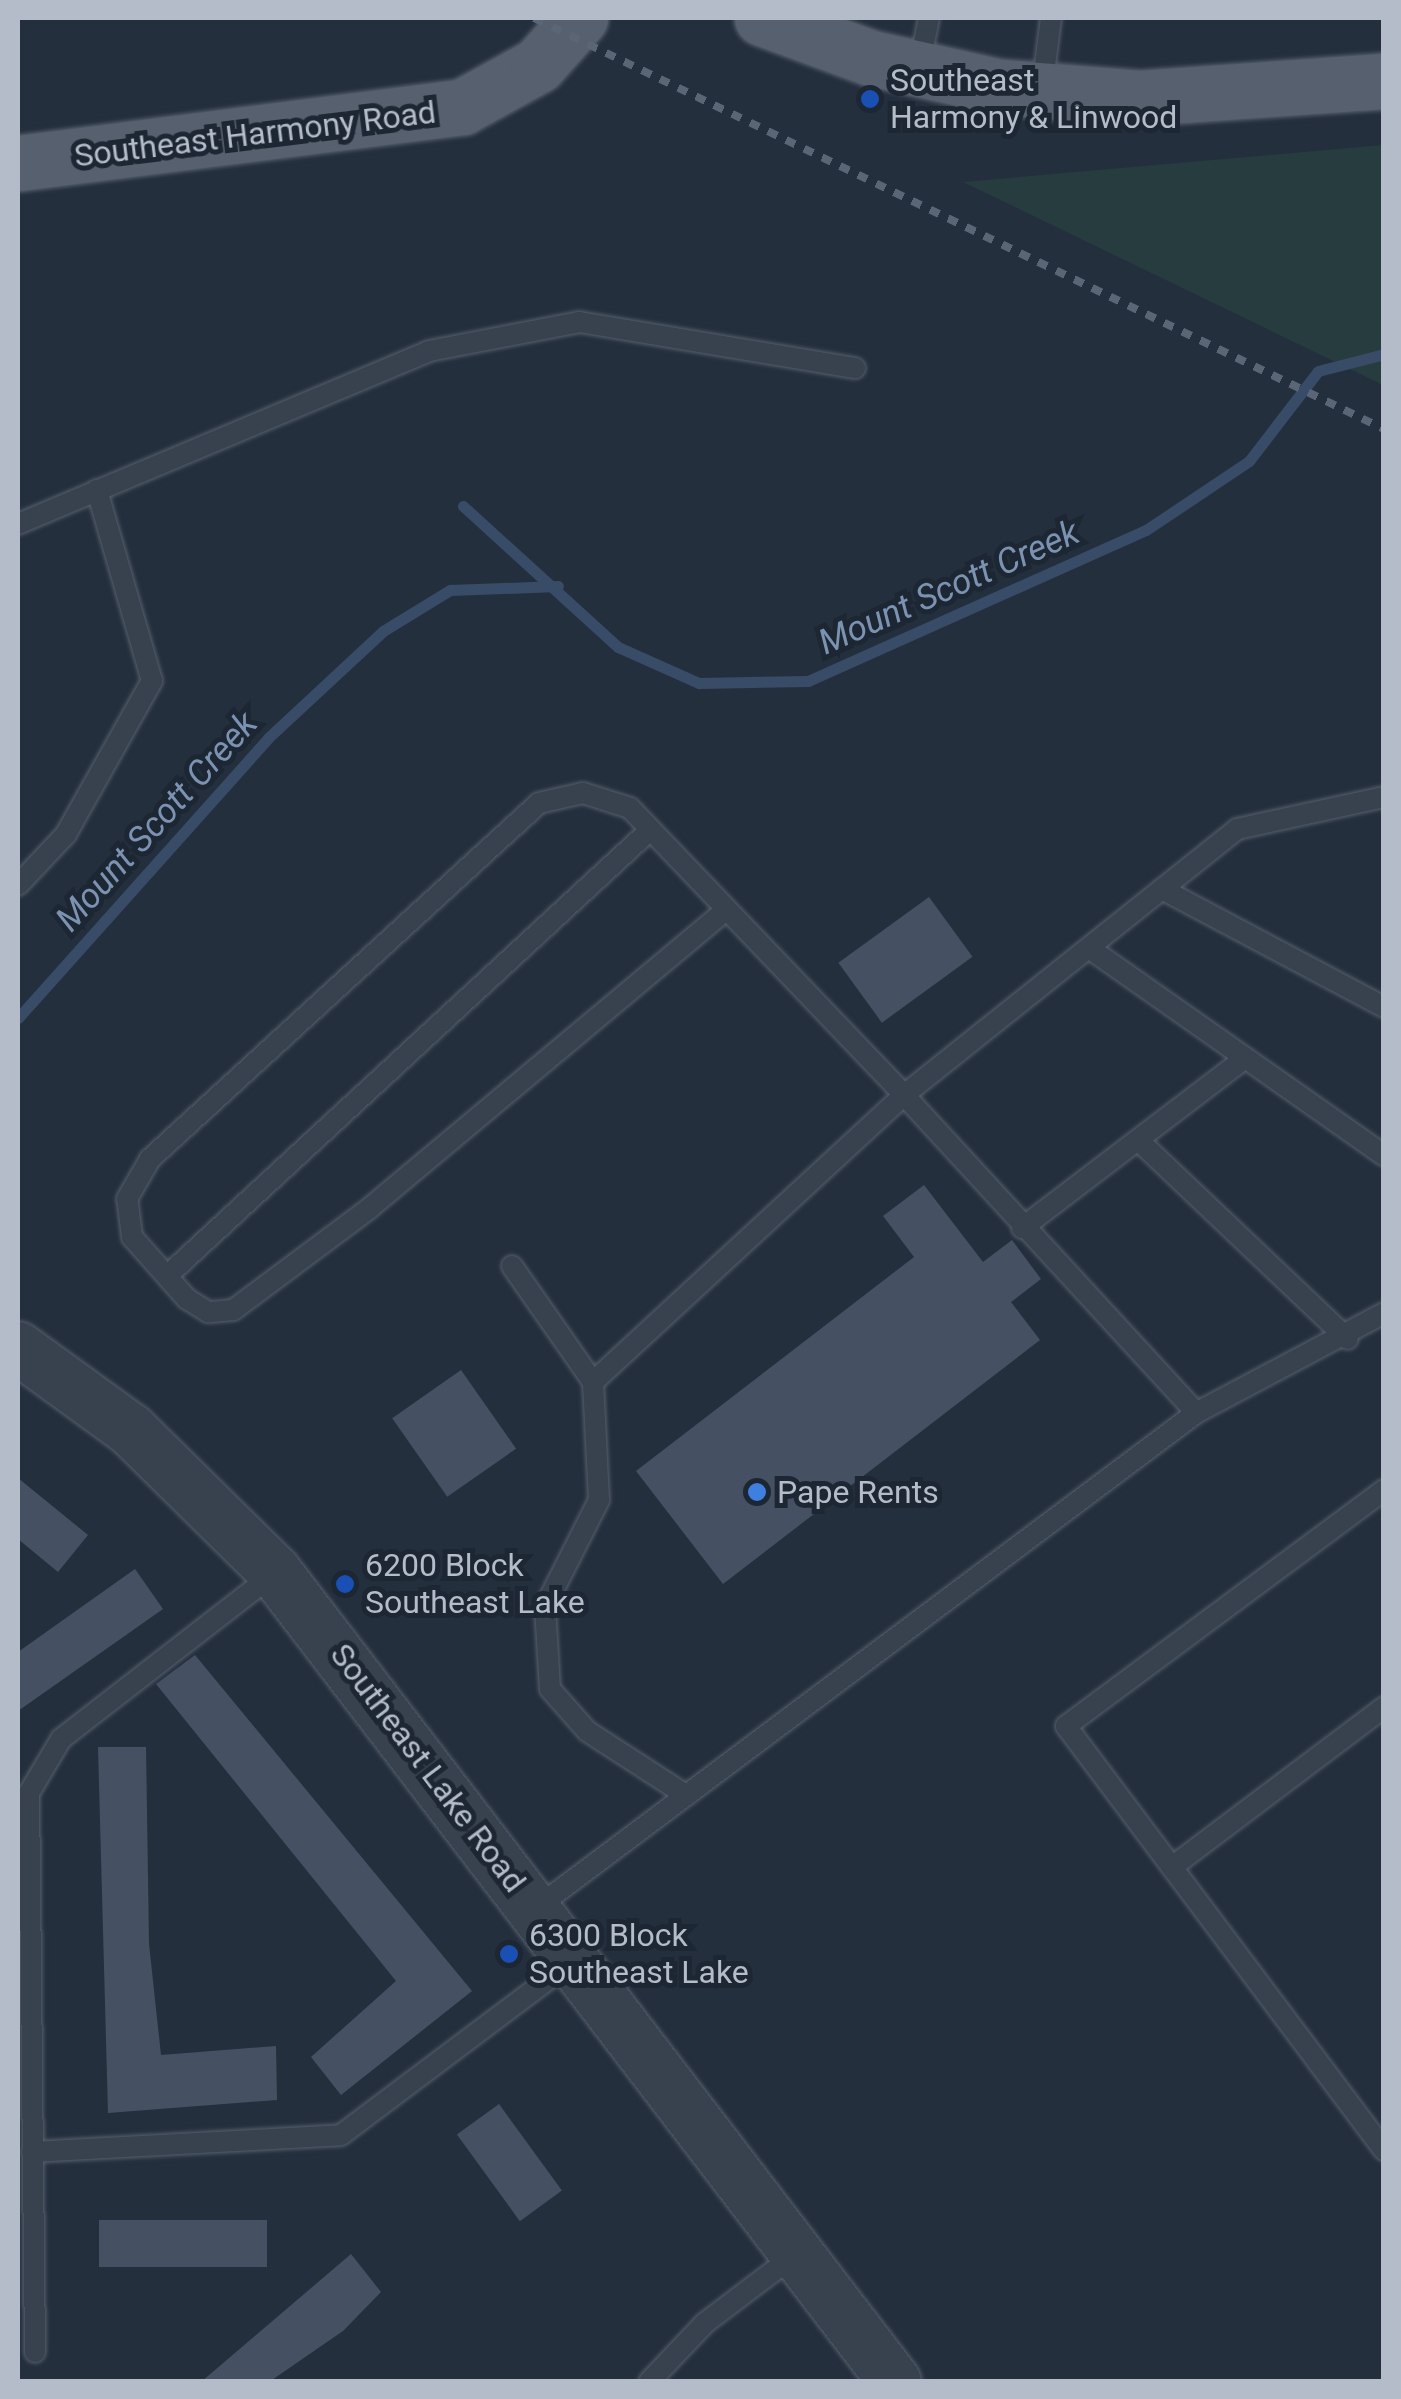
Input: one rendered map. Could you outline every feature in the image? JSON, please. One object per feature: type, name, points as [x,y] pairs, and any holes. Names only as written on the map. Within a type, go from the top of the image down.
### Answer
[{"type":"main road","name":"Southeast Harmony Road","points":[[18,163],[462,107],[538,65],[580,18]]},
{"type":"main road","points":[[762,18],[831,30],[918,70],[1042,91],[1240,95],[1384,81]]},
{"type":"street","name":"Southeast Lake Road","points":[[18,1348],[132,1430],[275,1572],[895,2382]]},
{"type":"lane","points":[[918,70],[929,18]]},
{"type":"lane","points":[[1042,91],[1052,18]]},
{"type":"lane","points":[[18,524],[429,351],[578,322],[855,368]]},
{"type":"lane","points":[[18,885],[66,834],[152,681],[97,490]]},
{"type":"lane","points":[[726,910],[370,1208],[233,1310],[208,1312],[167,1276],[132,1237],[127,1199],[150,1159],[538,803],[584,793],[630,808],[904,1095],[1022,1228],[1196,1413]]},
{"type":"lane","points":[[593,1382],[904,1095],[1237,829],[1381,801]]},
{"type":"lane","points":[[167,1276],[650,830]]},
{"type":"lane","points":[[1162,889],[1384,1007]]},
{"type":"lane","points":[[1089,948],[1240,1061],[1384,1155]]},
{"type":"lane","points":[[1022,1228],[1240,1061]]},
{"type":"lane","points":[[1138,1140],[1348,1339]]},
{"type":"lane","points":[[512,1266],[593,1382],[599,1500],[545,1607],[544,1662],[550,1690],[587,1731],[686,1795]]},
{"type":"lane","points":[[535,1908],[1196,1413],[1348,1339],[1384,1314]]},
{"type":"lane","points":[[1384,1490],[1066,1726],[1384,2150]]},
{"type":"lane","points":[[35,2352],[26,1822],[44,1758],[275,1572]]},
{"type":"lane","points":[[1172,1867],[1384,1706]]},
{"type":"lane","points":[[32,2152],[341,2135],[574,1960]]},
{"type":"lane","points":[[648,2382],[705,2322],[795,2255]]},
{"type":"green space","points":[[1383,145],[1383,385],[963,182]]},
{"type":"building","points":[[929,897],[972,957],[882,1023],[838,963]]},
{"type":"building","points":[[924,1185],[983,1262],[1012,1240],[1041,1279],[1011,1302],[1040,1340],[723,1584],[636,1471],[914,1257],[883,1216]]},
{"type":"building","points":[[461,1370],[516,1449],[447,1497],[392,1418]]},
{"type":"building","points":[[18,1478],[88,1535],[58,1572],[18,1539]]},
{"type":"building","points":[[135,1569],[163,1609],[18,1711],[18,1652]]},
{"type":"building","points":[[195,1655],[472,1991],[341,2095],[311,2057],[396,1981],[156,1684]]},
{"type":"building","points":[[98,1747],[146,1747],[149,1944],[161,2055],[276,2046],[277,2100],[108,2113]]},
{"type":"building","points":[[499,2104],[562,2191],[520,2221],[457,2135]]},
{"type":"building","points":[[99,2220],[267,2220],[267,2267],[99,2267]]},
{"type":"building","points":[[351,2254],[381,2292],[343,2331],[269,2382],[201,2382]]},
{"type":"waterway","name":"Mount Scott Creek","points":[[463,506],[618,647],[699,683],[808,681],[1146,530],[1249,461],[1318,371],[1384,354]]},
{"type":"waterway","name":"Mount Scott Creek","points":[[18,1018],[268,738],[383,631],[450,590],[558,586]]},
{"type":"railway","points":[[534,18],[1384,429]]},
{"type":"place","name":"Southeast Harmony & Linwood","points":[[870,99]]},
{"type":"place","name":"Pape Rents","points":[[757,1492]]},
{"type":"place","name":"6200 Block Southeast Lake","points":[[345,1584]]},
{"type":"place","name":"6300 Block Southeast Lake","points":[[509,1954]]}]
